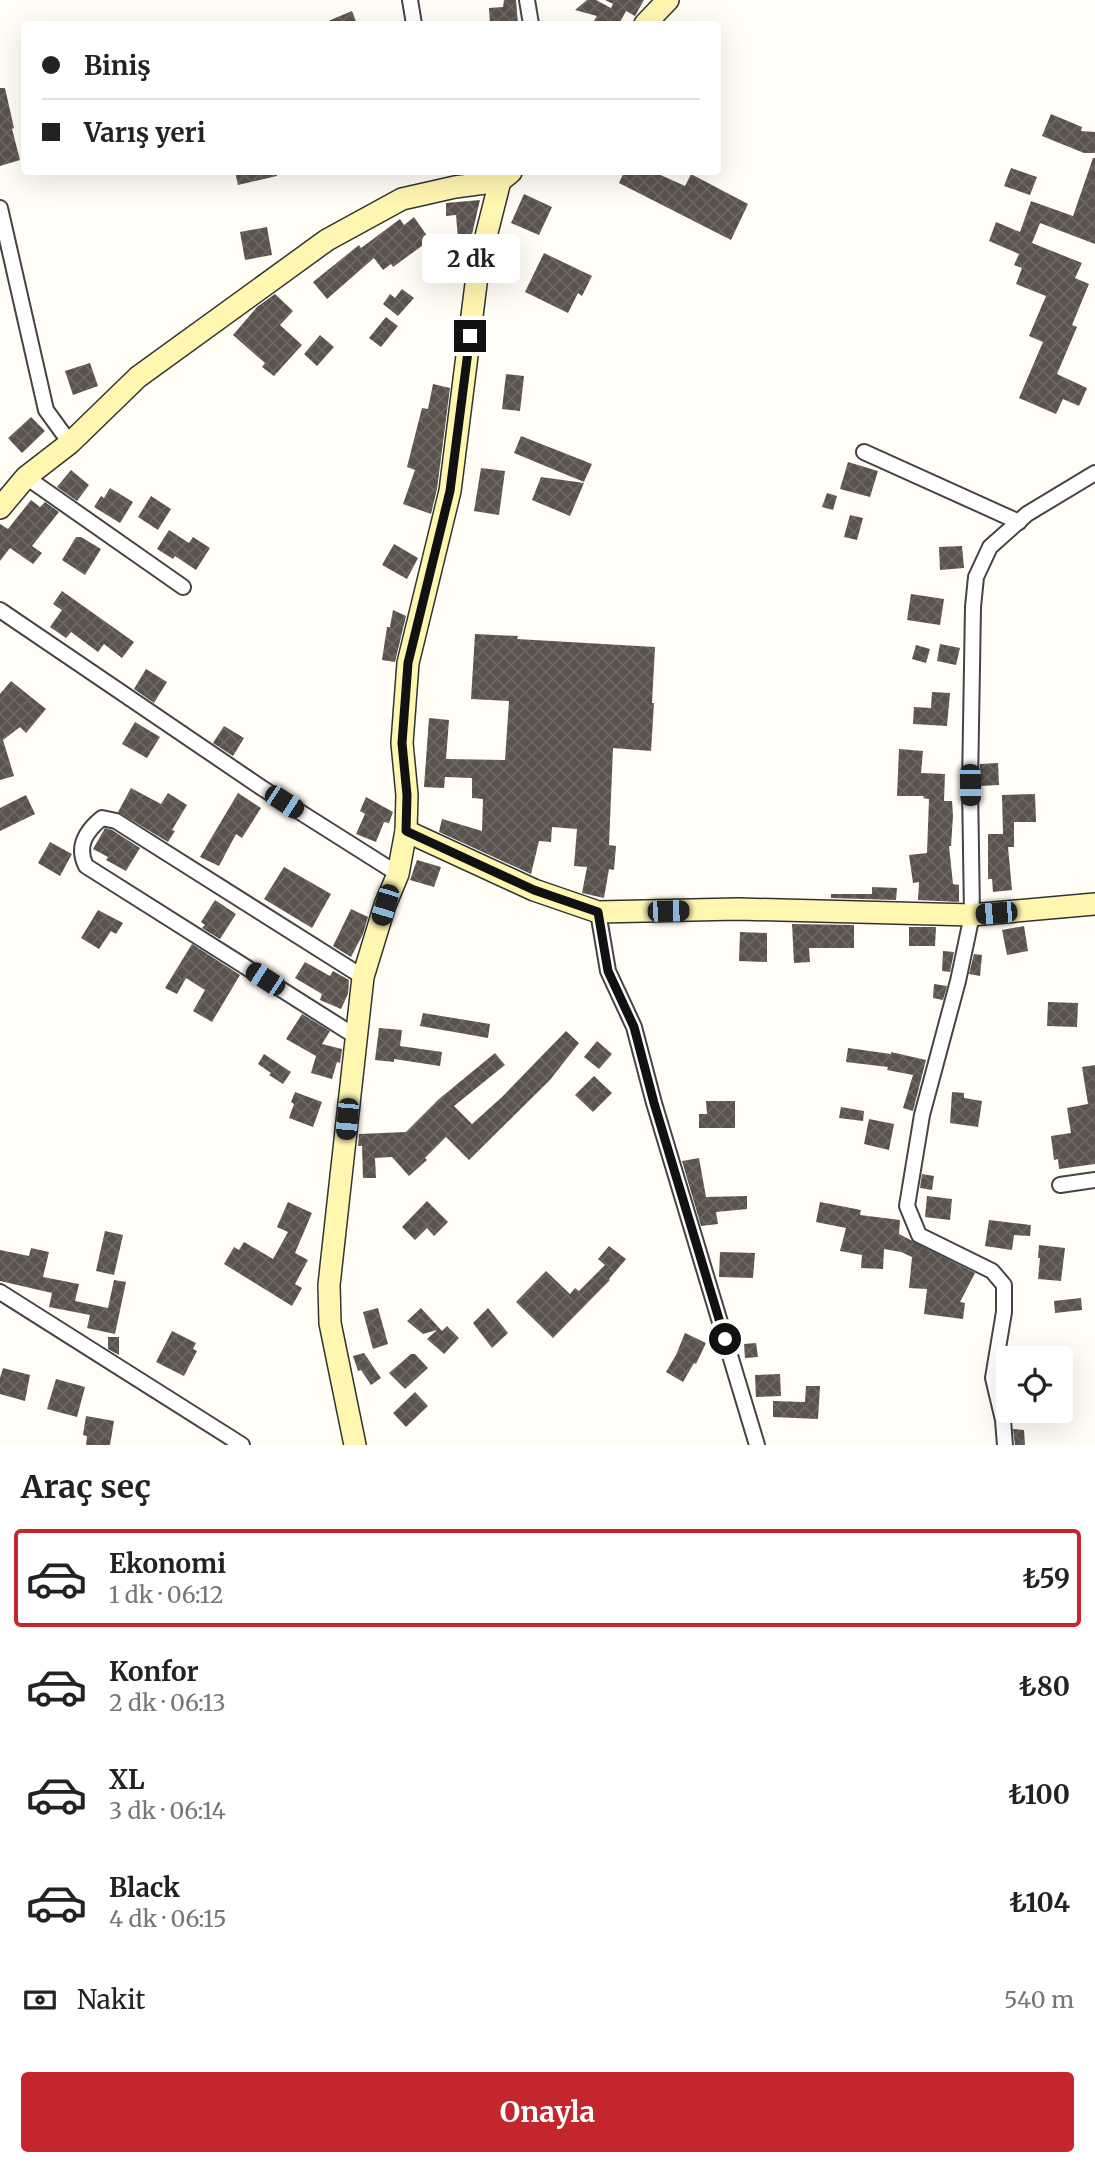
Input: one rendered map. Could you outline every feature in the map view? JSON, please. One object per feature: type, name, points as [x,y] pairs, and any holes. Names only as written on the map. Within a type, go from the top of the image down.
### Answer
[{"type":"street","points":[[410,0],[414,21]]},
{"type":"street","points":[[527,0],[530,21]]},
{"type":"street","points":[[648,21],[668,0]]},
{"type":"street","points":[[0,508],[26,477],[70,443],[138,377],[327,240],[402,199],[453,179],[506,176],[478,268],[450,491],[408,663],[402,743],[407,795],[406,831],[398,874],[385,905],[363,977],[355,1036],[329,1285],[330,1322],[355,1445]]},
{"type":"street","points":[[0,208],[46,410],[70,443]]},
{"type":"street","points":[[864,452],[1019,522]]},
{"type":"street","points":[[1005,1445],[1003,1420],[993,1378],[1004,1312],[1004,1285],[992,1271],[919,1235],[907,1206],[922,1115],[958,981],[972,915],[970,785],[973,607],[976,577],[990,547],[1027,514],[1095,473]]},
{"type":"street","points":[[26,477],[183,587]]},
{"type":"street","points":[[0,610],[262,788],[398,874]]},
{"type":"street","points":[[355,1036],[86,866],[81,857],[85,834],[102,818],[116,821],[363,977]]},
{"type":"street","points":[[406,831],[534,890],[598,912],[738,909],[972,915],[1095,904]]},
{"type":"street","points":[[598,912],[608,971],[634,1027],[757,1445]]},
{"type":"street","points":[[1060,1185],[1095,1180]]},
{"type":"street","points":[[0,1292],[242,1445]]},
{"type":"building","points":[[504,0],[516,0],[518,21],[490,21],[489,8],[503,7]]},
{"type":"building","points":[[587,0],[596,0],[611,8],[613,4],[605,0],[644,0],[635,16],[626,11],[621,21],[594,21],[597,16],[575,10]]},
{"type":"building","points":[[352,11],[356,21],[328,21]]},
{"type":"building","points":[[0,88],[5,88],[20,160],[0,166]]},
{"type":"building","points":[[1051,114],[1082,127],[1081,131],[1095,132],[1095,153],[1084,153],[1042,136]]},
{"type":"building","points":[[1093,158],[1095,244],[1040,223],[1032,243],[1082,263],[1075,278],[1089,284],[1072,325],[1077,327],[1057,374],[1087,388],[1079,406],[1063,399],[1056,414],[1019,398],[1043,342],[1029,336],[1046,296],[1016,284],[1022,268],[1014,265],[1019,254],[989,241],[996,222],[1020,232],[1031,201],[1073,216]]},
{"type":"building","points":[[1011,168],[1037,177],[1030,195],[1004,186]]},
{"type":"building","points":[[236,175],[277,175],[277,176],[238,185]]},
{"type":"building","points":[[623,175],[661,175],[685,186],[693,175],[748,204],[731,240],[619,183]]},
{"type":"building","points":[[524,194],[552,207],[539,235],[511,223]]},
{"type":"building","points":[[480,200],[467,256],[451,255],[453,239],[458,239],[456,215],[446,216],[446,203]]},
{"type":"building","points":[[414,217],[430,240],[393,267],[391,264],[383,270],[374,258],[327,299],[313,282],[359,245],[361,248],[400,219],[404,225]]},
{"type":"building","points":[[267,227],[272,255],[245,260],[240,232]]},
{"type":"building","points":[[544,253],[592,276],[582,296],[578,293],[568,313],[525,292]]},
{"type":"building","points":[[402,289],[414,298],[398,316],[383,304],[390,294],[395,298]]},
{"type":"building","points":[[275,294],[293,311],[280,325],[302,345],[274,376],[262,367],[265,363],[233,335],[257,307]]},
{"type":"building","points":[[386,317],[398,326],[381,347],[369,338]]},
{"type":"building","points":[[320,335],[334,347],[317,366],[304,354]]},
{"type":"building","points":[[90,363],[98,386],[73,395],[65,371]]},
{"type":"building","points":[[506,374],[524,376],[520,411],[502,409]]},
{"type":"building","points":[[433,384],[450,388],[437,489],[431,514],[403,504],[415,470],[407,467],[422,408],[428,409]]},
{"type":"building","points":[[31,417],[45,431],[22,453],[8,438]]},
{"type":"building","points":[[521,436],[592,464],[584,482],[514,453]]},
{"type":"building","points":[[848,462],[878,471],[870,497],[840,489]]},
{"type":"building","points":[[481,468],[505,471],[499,515],[474,511]]},
{"type":"building","points":[[71,470],[89,485],[77,501],[57,487]]},
{"type":"building","points":[[541,477],[584,483],[570,516],[532,500]]},
{"type":"building","points":[[110,488],[133,502],[120,523],[94,507]]},
{"type":"building","points":[[827,493],[837,496],[833,510],[822,507]]},
{"type":"building","points":[[151,496],[171,509],[158,530],[138,517]]},
{"type":"building","points":[[31,500],[40,507],[45,502],[59,512],[32,546],[42,553],[33,564],[10,548],[0,561],[0,524],[8,529]]},
{"type":"building","points":[[850,515],[863,518],[857,540],[844,537]]},
{"type":"building","points":[[169,530],[189,543],[193,537],[210,548],[196,570],[175,556],[173,559],[157,549]]},
{"type":"building","points":[[76,537],[81,537],[101,549],[85,575],[62,560]]},
{"type":"building","points":[[394,544],[418,558],[407,579],[382,565]]},
{"type":"building","points":[[962,546],[964,568],[940,570],[939,547]]},
{"type":"building","points":[[62,591],[134,642],[122,658],[104,644],[98,652],[71,632],[66,638],[50,627],[62,610],[53,604]]},
{"type":"building","points":[[911,594],[944,599],[940,625],[907,620]]},
{"type":"building","points":[[393,610],[406,616],[395,662],[382,660],[387,627],[390,627]]},
{"type":"building","points":[[475,634],[655,647],[651,751],[613,748],[609,845],[616,846],[614,870],[609,869],[604,898],[582,893],[587,867],[574,866],[577,829],[552,827],[551,842],[539,841],[531,874],[439,832],[442,819],[482,831],[483,799],[472,798],[472,778],[445,777],[444,788],[424,787],[429,718],[449,720],[446,759],[505,760],[509,701],[471,699]]},
{"type":"building","points":[[940,644],[960,648],[956,665],[937,661]]},
{"type":"building","points":[[916,645],[930,649],[926,663],[912,659]]},
{"type":"building","points":[[146,669],[167,682],[154,703],[134,689]]},
{"type":"building","points":[[11,681],[46,709],[26,733],[20,727],[3,740],[14,776],[0,780],[0,694]]},
{"type":"building","points":[[932,692],[950,693],[947,726],[913,724],[914,707],[931,708]]},
{"type":"building","points":[[135,722],[160,737],[147,758],[122,744]]},
{"type":"building","points":[[224,726],[244,738],[233,756],[213,743]]},
{"type":"building","points":[[899,749],[923,751],[921,773],[945,774],[944,801],[952,801],[949,846],[953,884],[959,885],[959,902],[918,900],[919,882],[913,883],[909,855],[927,853],[929,799],[923,798],[924,796],[897,796]]},
{"type":"building","points":[[998,763],[999,785],[980,786],[980,764]]},
{"type":"building","points":[[131,788],[161,804],[168,793],[187,805],[168,842],[118,812]]},
{"type":"building","points":[[238,793],[261,808],[242,838],[236,834],[219,866],[200,857]]},
{"type":"building","points":[[1035,794],[1036,822],[1014,822],[1014,847],[1008,847],[1012,890],[993,892],[992,879],[988,879],[988,834],[1003,834],[1002,795]]},
{"type":"building","points":[[26,795],[35,814],[0,831],[0,808]]},
{"type":"building","points":[[366,797],[393,812],[389,823],[384,822],[376,842],[356,834],[365,814],[360,811]]},
{"type":"building","points":[[105,828],[140,848],[126,871],[93,849]]},
{"type":"building","points":[[50,842],[72,854],[60,876],[38,863]]},
{"type":"building","points":[[417,860],[441,867],[434,887],[410,880]]},
{"type":"building","points":[[284,867],[331,894],[312,928],[264,899]]},
{"type":"building","points":[[872,887],[897,888],[896,900],[831,898],[831,894],[872,894]]},
{"type":"building","points":[[215,900],[236,914],[220,939],[202,928],[205,925],[201,922]]},
{"type":"building","points":[[351,909],[368,917],[351,957],[333,946]]},
{"type":"building","points":[[98,910],[123,923],[116,934],[111,931],[99,949],[81,938]]},
{"type":"building","points":[[792,924],[854,925],[854,948],[809,948],[810,962],[794,963]]},
{"type":"building","points":[[1024,926],[1028,951],[1007,955],[1002,930]]},
{"type":"building","points":[[909,927],[936,927],[935,946],[909,946]]},
{"type":"building","points":[[740,932],[767,933],[767,962],[739,961]]},
{"type":"building","points":[[192,944],[240,975],[212,1022],[193,1011],[205,990],[186,978],[177,994],[165,988]]},
{"type":"building","points":[[943,951],[954,952],[950,972],[942,971]]},
{"type":"building","points":[[974,954],[982,955],[980,976],[969,974]]},
{"type":"building","points":[[305,962],[330,976],[333,971],[349,980],[348,994],[341,1009],[320,1000],[322,994],[295,978]]},
{"type":"building","points":[[934,984],[947,986],[943,1000],[933,998]]},
{"type":"building","points":[[1048,1002],[1078,1003],[1077,1027],[1047,1026]]},
{"type":"building","points":[[423,1013],[490,1024],[488,1038],[420,1026]]},
{"type":"building","points":[[302,1014],[330,1031],[322,1044],[342,1049],[340,1063],[337,1062],[332,1079],[311,1073],[316,1056],[286,1039]]},
{"type":"building","points":[[379,1028],[402,1030],[400,1046],[442,1052],[440,1066],[394,1059],[394,1062],[375,1060]]},
{"type":"building","points":[[566,1031],[579,1043],[550,1080],[469,1160],[446,1137],[409,1176],[392,1157],[375,1158],[376,1178],[363,1178],[359,1134],[406,1132],[439,1099],[495,1053],[505,1065],[454,1106],[472,1124]]},
{"type":"building","points":[[597,1041],[612,1054],[599,1069],[584,1057]]},
{"type":"building","points":[[848,1048],[891,1052],[926,1060],[913,1111],[903,1108],[913,1075],[887,1070],[888,1067],[846,1062]]},
{"type":"building","points":[[264,1054],[291,1072],[283,1084],[258,1064]]},
{"type":"building","points":[[1095,1065],[1095,1164],[1059,1169],[1058,1159],[1054,1160],[1051,1136],[1071,1133],[1067,1108],[1088,1104],[1082,1067]]},
{"type":"building","points":[[594,1076],[612,1093],[593,1112],[575,1095]]},
{"type":"building","points":[[295,1092],[322,1102],[313,1127],[289,1118]]},
{"type":"building","points":[[952,1092],[964,1093],[964,1098],[982,1101],[978,1127],[950,1123]]},
{"type":"building","points":[[706,1101],[735,1101],[735,1128],[699,1128],[699,1114],[707,1114]]},
{"type":"building","points":[[841,1107],[864,1111],[863,1121],[839,1118]]},
{"type":"building","points":[[869,1119],[894,1124],[889,1150],[864,1144]]},
{"type":"building","points":[[699,1158],[706,1197],[747,1196],[747,1209],[716,1212],[718,1224],[701,1226],[682,1161]]},
{"type":"building","points":[[922,1174],[934,1176],[932,1190],[920,1188]]},
{"type":"building","points":[[927,1196],[952,1199],[950,1220],[925,1217]]},
{"type":"building","points":[[427,1201],[448,1222],[434,1236],[427,1228],[415,1240],[402,1227]]},
{"type":"building","points":[[288,1202],[312,1213],[295,1253],[308,1260],[295,1284],[302,1288],[292,1306],[224,1264],[234,1247],[239,1250],[244,1242],[273,1259],[288,1232],[277,1227]]},
{"type":"building","points":[[820,1202],[861,1210],[860,1215],[900,1220],[899,1234],[975,1273],[960,1302],[965,1303],[963,1319],[924,1314],[927,1289],[909,1288],[912,1257],[884,1249],[883,1269],[861,1268],[862,1255],[840,1251],[846,1228],[816,1222]]},
{"type":"building","points":[[989,1220],[1031,1225],[1030,1236],[1014,1235],[1012,1250],[985,1246]]},
{"type":"building","points":[[105,1231],[123,1235],[114,1275],[96,1271]]},
{"type":"building","points":[[1039,1245],[1065,1248],[1061,1281],[1038,1279]]},
{"type":"building","points":[[609,1246],[626,1259],[610,1280],[553,1338],[516,1302],[546,1271],[570,1294],[575,1288],[579,1291],[605,1265],[598,1259]]},
{"type":"building","points":[[31,1248],[49,1252],[43,1277],[79,1284],[75,1301],[108,1308],[114,1280],[126,1282],[115,1334],[87,1328],[90,1315],[49,1307],[52,1293],[0,1281],[0,1250],[29,1256]]},
{"type":"building","points":[[720,1252],[755,1253],[753,1278],[719,1277]]},
{"type":"building","points":[[1081,1298],[1082,1310],[1055,1313],[1054,1301]]},
{"type":"building","points":[[378,1308],[388,1344],[373,1349],[363,1312]]},
{"type":"building","points":[[421,1308],[442,1331],[447,1326],[459,1338],[444,1354],[427,1339],[437,1330],[423,1334],[407,1321]]},
{"type":"building","points":[[488,1308],[508,1333],[492,1348],[473,1323]]},
{"type":"building","points":[[172,1331],[196,1343],[193,1349],[197,1351],[184,1376],[156,1362]]},
{"type":"building","points":[[685,1333],[706,1343],[683,1382],[666,1372]]},
{"type":"building","points":[[108,1337],[119,1337],[119,1355],[108,1349]]},
{"type":"building","points":[[756,1343],[758,1357],[745,1358],[744,1344]]},
{"type":"building","points":[[364,1353],[381,1378],[371,1385],[361,1370],[358,1371],[353,1356]]},
{"type":"building","points":[[411,1354],[415,1354],[428,1368],[405,1389],[389,1373]]},
{"type":"building","points":[[3,1368],[30,1375],[25,1401],[0,1394]]},
{"type":"building","points":[[780,1374],[781,1396],[756,1397],[755,1375]]},
{"type":"building","points":[[56,1379],[85,1387],[77,1417],[47,1409]]},
{"type":"building","points":[[806,1386],[820,1386],[818,1419],[773,1417],[773,1401],[805,1402]]},
{"type":"building","points":[[415,1392],[428,1406],[406,1427],[393,1413]]},
{"type":"building","points":[[86,1416],[114,1421],[110,1445],[86,1445],[87,1436],[83,1435]]},
{"type":"building","points":[[1013,1429],[1024,1430],[1025,1445],[1015,1445]]},
{"type":"route","points":[[470,336],[450,491],[408,663],[402,743],[407,795],[406,831],[534,890],[598,912],[608,971],[634,1027],[725,1339]]}]
